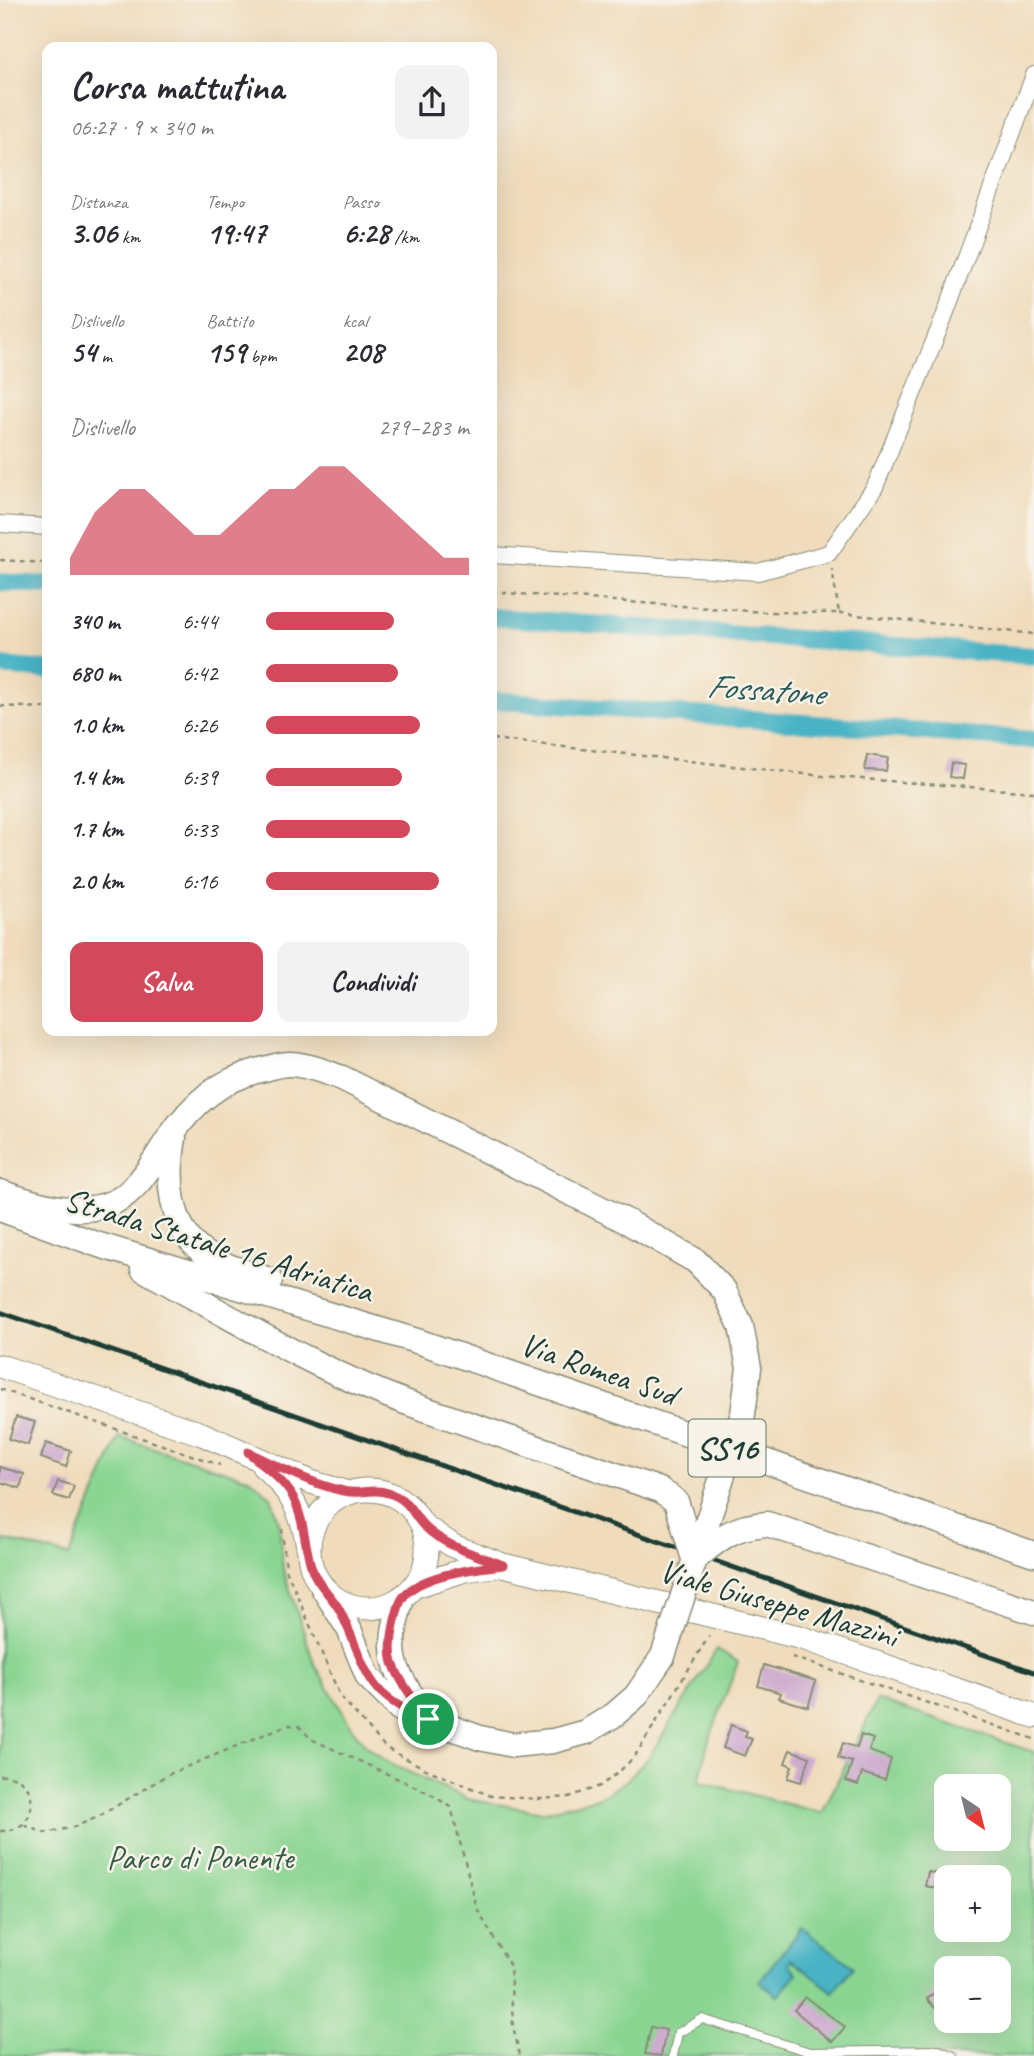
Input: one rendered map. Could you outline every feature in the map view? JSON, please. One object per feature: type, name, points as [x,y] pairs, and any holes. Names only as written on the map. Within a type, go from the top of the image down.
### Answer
[{"type":"main road","points":[[0,1192],[62,1209],[92,1209],[116,1201],[142,1178],[176,1128],[208,1091],[243,1075],[287,1063],[310,1066],[342,1078],[628,1222],[696,1261],[724,1290],[741,1326],[749,1368],[743,1414],[663,1656],[636,1696],[614,1715],[586,1732],[554,1741],[513,1745],[480,1738],[400,1709],[384,1697],[368,1677],[349,1629],[323,1588]]},
{"type":"main road","points":[[176,1128],[169,1173],[175,1211],[187,1236],[205,1254],[229,1266],[362,1312],[419,1342]]},
{"type":"main road","name":"Strada Statale 16 Adriatica","points":[[0,1209],[99,1245],[419,1342]]},
{"type":"main road","points":[[99,1245],[310,1361],[378,1393],[660,1490],[676,1501],[694,1559]]},
{"type":"main road","name":"Via Romea Sud","points":[[419,1342],[1034,1554]]},
{"type":"main road","points":[[694,1559],[724,1535],[744,1525],[767,1524],[1034,1612]]},
{"type":"main road","points":[[409,1592],[391,1633],[392,1661],[404,1685],[428,1719]]},
{"type":"street","points":[[497,555],[758,572],[829,553],[875,487],[944,317],[1034,75]]},
{"type":"street","points":[[0,524],[42,527]]},
{"type":"street","points":[[0,1366],[248,1452],[311,1482],[348,1493]]},
{"type":"street","points":[[248,1452],[277,1477],[292,1496],[305,1527],[313,1572],[323,1588],[336,1600],[352,1606],[386,1606],[409,1592],[465,1570],[503,1565]]},
{"type":"street","points":[[309,1553],[310,1534],[318,1516],[331,1502],[348,1493],[375,1490],[401,1498],[415,1510],[424,1526],[428,1557],[409,1592]]},
{"type":"street","points":[[424,1526],[453,1546],[503,1565]]},
{"type":"street","name":"Viale Giuseppe Mazzini","points":[[503,1565],[799,1637],[1034,1716]]},
{"type":"lane","points":[[673,2056],[678,2033],[702,2019],[808,2054],[939,2050],[954,2056]]},
{"type":"path","points":[[829,553],[839,613]]},
{"type":"path","points":[[0,560],[42,563]]},
{"type":"path","points":[[497,592],[764,612],[839,613],[1034,634]]},
{"type":"path","points":[[0,706],[42,708]]},
{"type":"path","points":[[497,740],[823,776],[1034,792]]},
{"type":"path","points":[[0,1390],[228,1468]]},
{"type":"path","points":[[282,1520],[286,1569]]},
{"type":"path","points":[[24,1825],[45,1833],[61,1832],[98,1816],[167,1775],[287,1725],[299,1726],[311,1739],[429,1793],[451,1807],[477,1909],[510,1966],[513,2026],[520,2056]]},
{"type":"path","points":[[0,1776],[16,1777],[30,1790],[33,1808],[24,1825],[7,1832],[0,1831]]},
{"type":"green space","name":"Parco di Ponente","points":[[119,1437],[251,1479],[271,1497],[279,1521],[283,1569],[314,1663],[353,1730],[369,1749],[391,1764],[468,1799],[542,1812],[601,1797],[626,1781],[649,1757],[717,1649],[738,1662],[707,1746],[699,1781],[822,1813],[877,1700],[1034,1752],[1034,2056],[0,2056],[0,1555],[5,1540],[69,1556]]},
{"type":"water","points":[[802,1928],[853,1967],[833,1992],[791,1959],[789,1964],[797,1973],[778,1996],[759,1981]]},
{"type":"building","points":[[867,755],[888,758],[886,771],[865,770]]},
{"type":"building","points":[[951,763],[965,765],[963,779],[949,777]]},
{"type":"building","points":[[16,1417],[35,1422],[28,1445],[9,1439]]},
{"type":"building","points":[[46,1443],[71,1451],[66,1467],[41,1458]]},
{"type":"building","points":[[0,1467],[24,1474],[20,1488],[0,1482]]},
{"type":"building","points":[[58,1481],[74,1486],[69,1500],[53,1495]]},
{"type":"building","points":[[764,1665],[816,1681],[808,1707],[779,1698],[781,1693],[758,1686]]},
{"type":"building","points":[[731,1725],[747,1731],[745,1737],[752,1739],[745,1756],[723,1748]]},
{"type":"building","points":[[861,1735],[873,1739],[869,1751],[891,1759],[885,1780],[862,1773],[858,1785],[846,1781],[852,1762],[838,1758],[843,1743],[857,1748]]},
{"type":"building","points":[[790,1750],[810,1757],[801,1782],[788,1778],[792,1766],[785,1763]]},
{"type":"building","points":[[928,1872],[934,1873],[934,1888],[925,1886]]},
{"type":"building","points":[[934,1993],[934,2007],[927,1999]]},
{"type":"building","points":[[805,1997],[845,2027],[832,2042],[794,2010]]},
{"type":"building","points":[[651,2027],[666,2030],[661,2056],[645,2054]]},
{"type":"waterway","points":[[0,582],[42,585]]},
{"type":"waterway","points":[[497,617],[1034,656]]},
{"type":"waterway","name":"Fossatone","points":[[0,666],[42,670]]},
{"type":"waterway","name":"Fossatone","points":[[497,700],[1034,740]]},
{"type":"railway","points":[[0,1312],[1034,1672]]},
{"type":"route","points":[[248,1452],[311,1482],[348,1493],[366,1489],[384,1491],[401,1498],[415,1510],[424,1526],[453,1546],[503,1565],[465,1570],[433,1580],[415,1586],[402,1598],[391,1633],[392,1661],[404,1685],[428,1719],[400,1709],[384,1697],[368,1677],[337,1605],[313,1572],[305,1527],[292,1496],[277,1477],[248,1452]]}]
